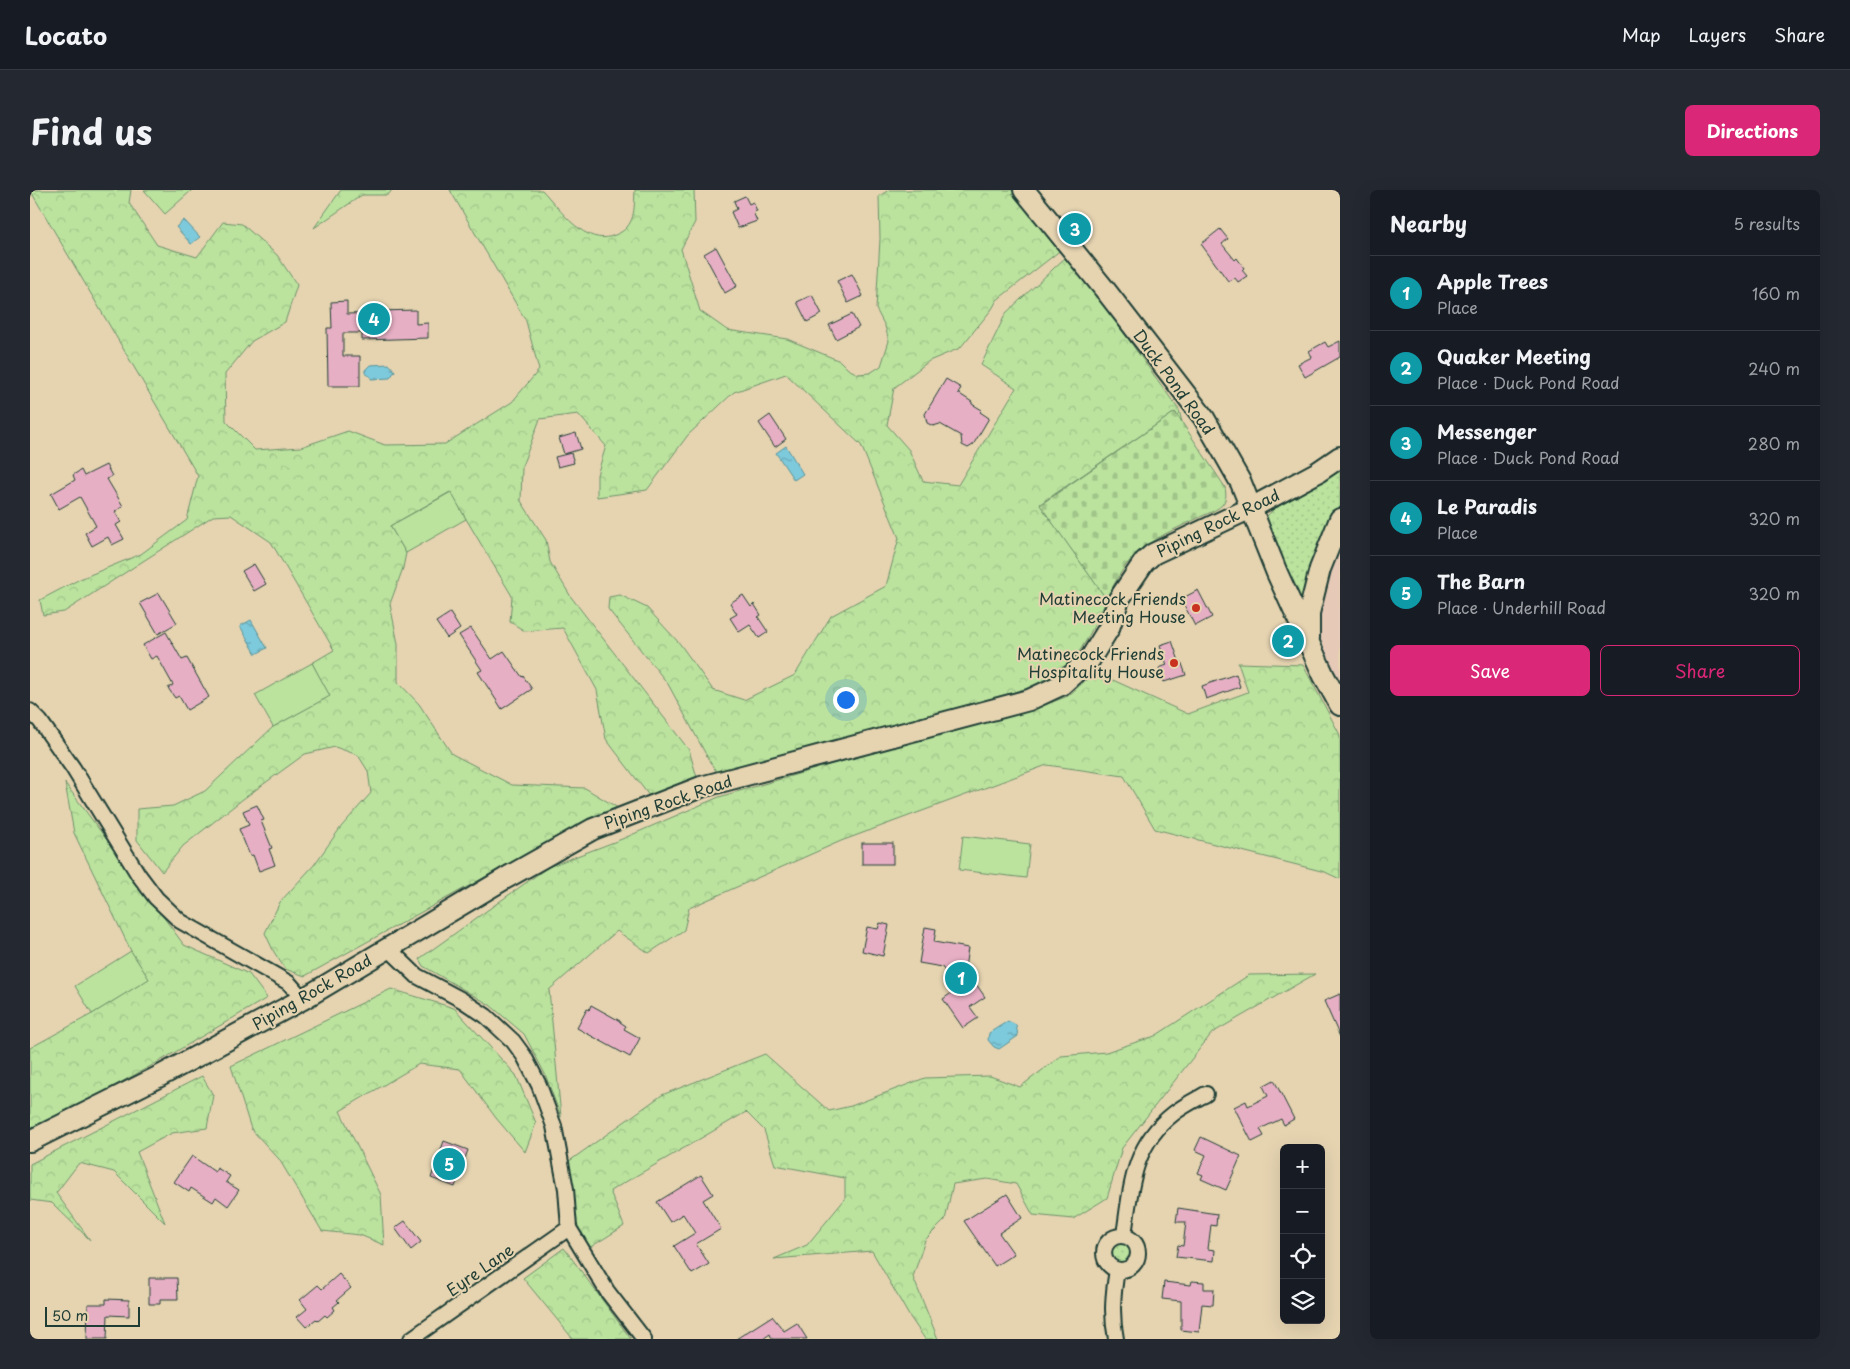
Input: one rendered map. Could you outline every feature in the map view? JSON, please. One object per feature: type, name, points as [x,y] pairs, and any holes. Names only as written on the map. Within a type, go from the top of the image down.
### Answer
[{"type":"street","name":"Duck Pond Road","points":[[1024,190],[1106,291],[1204,418],[1241,483],[1277,573],[1340,705]]},
{"type":"street","name":"Piping Rock Road","points":[[30,1141],[160,1076],[303,999],[506,878],[593,829],[701,788],[1029,700],[1061,685],[1090,659],[1109,628],[1119,599],[1144,562],[1169,546],[1251,508],[1340,458]]},
{"type":"street","points":[[1310,645],[1309,613],[1320,569],[1340,519]]},
{"type":"street","points":[[30,711],[40,721],[73,768],[138,874],[156,898],[180,921],[289,983],[303,999]]},
{"type":"street","points":[[388,948],[417,976],[462,1000],[486,1016],[513,1041],[524,1056],[539,1085],[554,1126],[566,1189],[569,1228],[607,1291],[644,1339]]},
{"type":"street","points":[[1124,1236],[1133,1173],[1143,1150],[1150,1138],[1174,1114],[1206,1094]]},
{"type":"street","name":"Eyre Lane","points":[[412,1339],[569,1228]]},
{"type":"street","points":[[1118,1236],[1124,1236],[1135,1242],[1138,1246],[1138,1257],[1136,1262],[1128,1269],[1117,1270],[1108,1263],[1104,1252],[1108,1242],[1118,1236]]},
{"type":"street","points":[[1116,1339],[1113,1325],[1112,1298],[1117,1270]]},
{"type":"shaded area","points":[[1340,539],[1340,690],[1315,643],[1315,616]]},
{"type":"green space","points":[[30,190],[131,190],[129,203],[157,245],[197,257],[223,222],[242,224],[277,255],[297,285],[285,322],[252,341],[225,374],[226,421],[255,450],[301,447],[348,431],[385,445],[445,444],[512,402],[539,370],[526,321],[450,190],[542,190],[565,216],[583,231],[593,236],[604,238],[622,232],[627,227],[634,210],[635,190],[694,190],[695,222],[681,249],[700,311],[727,330],[787,339],[840,361],[848,369],[858,374],[870,373],[881,366],[889,341],[885,326],[876,309],[880,239],[879,196],[889,190],[1012,190],[1062,249],[997,300],[992,309],[960,348],[929,361],[894,388],[887,425],[909,450],[923,481],[958,485],[1016,388],[981,365],[1006,313],[1068,255],[1179,410],[1182,422],[1175,412],[1040,504],[1107,600],[1081,649],[1063,668],[1025,689],[718,774],[668,684],[608,609],[609,597],[620,595],[647,608],[680,644],[713,690],[744,700],[795,675],[831,616],[886,586],[899,538],[861,445],[786,374],[734,392],[688,435],[647,490],[597,497],[597,475],[606,446],[578,414],[540,419],[522,466],[521,501],[546,540],[550,562],[571,597],[689,750],[698,781],[650,797],[606,739],[597,690],[563,628],[525,631],[510,622],[512,596],[450,492],[390,526],[406,553],[403,568],[390,604],[398,644],[398,682],[419,704],[452,754],[512,785],[585,788],[618,808],[567,832],[305,976],[285,969],[265,933],[280,902],[314,865],[341,827],[371,793],[368,771],[358,755],[335,747],[305,754],[183,846],[162,872],[137,840],[137,809],[173,806],[205,791],[273,727],[329,696],[312,663],[334,650],[271,542],[231,515],[213,516],[64,612],[43,615],[40,600],[80,579],[141,554],[187,520],[198,476]]},
{"type":"green space","points":[[144,190],[192,190],[165,214]]},
{"type":"green space","points":[[341,190],[392,190],[388,195],[362,195],[314,228]]},
{"type":"green space","points":[[1175,412],[1225,487],[1225,501],[1217,509],[1163,535],[1144,547],[1122,571],[1107,600],[1040,505]]},
{"type":"green space","points":[[1340,469],[1340,506],[1304,603],[1301,604],[1265,525],[1266,517],[1274,509]]},
{"type":"green space","points":[[451,492],[466,519],[406,553],[390,526]]},
{"type":"green space","points":[[312,663],[330,696],[273,727],[255,695]]},
{"type":"green space","points":[[1238,663],[1303,665],[1340,735],[1340,879],[1325,872],[1155,829],[1124,776],[1047,765],[841,841],[689,908],[684,930],[649,953],[617,931],[549,990],[561,1117],[545,1074],[524,1034],[490,1005],[423,966],[419,959],[548,867],[622,839],[719,797],[956,728],[1034,709],[1068,696],[1095,672],[1188,714],[1248,692]]},
{"type":"green space","points":[[65,783],[184,945],[249,974],[267,998],[160,1061],[30,1132],[30,1048],[92,1014],[148,979],[131,951],[74,833]]},
{"type":"green space","points":[[963,836],[1030,844],[1026,878],[959,870]]},
{"type":"green space","points":[[131,951],[149,979],[92,1014],[75,986]]},
{"type":"green space","points":[[1315,974],[1212,1033],[1122,1148],[1107,1198],[1073,1219],[1033,1215],[1016,1184],[987,1179],[953,1184],[945,1220],[925,1240],[913,1277],[938,1339],[925,1339],[908,1314],[872,1251],[774,1259],[807,1245],[845,1199],[845,1178],[775,1165],[764,1130],[746,1112],[610,1191],[624,1226],[589,1248],[577,1226],[568,1162],[662,1095],[765,1054],[829,1111],[851,1106],[925,1078],[990,1076],[1020,1087],[1061,1056],[1106,1052],[1155,1036],[1249,975]]},
{"type":"green space","points":[[391,989],[454,1008],[516,1075],[536,1123],[525,1152],[496,1118],[460,1069],[419,1064],[340,1111],[381,1195],[384,1245],[360,1235],[322,1231],[279,1159],[251,1129],[231,1066]]},
{"type":"green space","points":[[202,1076],[213,1095],[207,1128],[172,1133],[137,1152],[165,1223],[114,1172],[79,1163],[56,1193],[90,1240],[52,1203],[30,1200],[30,1164]]},
{"type":"green space","points":[[1117,1244],[1125,1244],[1130,1249],[1128,1260],[1117,1262],[1112,1257],[1112,1249]]},
{"type":"green space","points":[[564,1248],[631,1339],[573,1339],[523,1278]]},
{"type":"water","points":[[184,220],[200,237],[191,244],[176,227]]},
{"type":"water","points":[[389,364],[395,371],[390,378],[371,379],[365,373],[365,370],[370,365]]},
{"type":"water","points":[[786,446],[803,474],[794,480],[776,453]]},
{"type":"water","points":[[251,620],[267,648],[256,654],[240,626]]},
{"type":"water","points":[[1008,1021],[1016,1025],[1018,1036],[999,1049],[994,1047],[988,1040],[989,1033]]},
{"type":"building","points":[[745,196],[749,204],[753,202],[757,211],[753,212],[757,221],[738,228],[731,212],[737,209],[734,201]]},
{"type":"building","points":[[1220,229],[1228,239],[1222,244],[1235,260],[1237,258],[1247,276],[1238,282],[1235,278],[1228,281],[1201,244]]},
{"type":"building","points":[[716,247],[737,286],[725,293],[704,254]]},
{"type":"building","points":[[852,274],[863,296],[848,303],[837,281]]},
{"type":"building","points":[[812,295],[822,314],[807,322],[797,302]]},
{"type":"building","points":[[347,301],[347,314],[416,310],[416,324],[428,323],[428,338],[362,340],[362,333],[343,333],[343,356],[360,356],[360,386],[328,386],[327,328],[332,328],[331,302]]},
{"type":"building","points":[[852,314],[859,327],[836,339],[829,325]]},
{"type":"building","points":[[1340,341],[1340,357],[1305,377],[1298,364],[1312,357],[1309,351],[1325,342],[1328,347]]},
{"type":"building","points":[[946,379],[961,388],[958,393],[982,410],[980,412],[989,418],[973,445],[968,448],[962,445],[961,436],[940,424],[933,426],[927,423],[925,414]]},
{"type":"building","points":[[770,415],[786,439],[775,447],[759,423]]},
{"type":"building","points":[[576,433],[581,449],[564,454],[559,438]]},
{"type":"building","points":[[571,453],[574,463],[558,467],[555,457]]},
{"type":"building","points":[[106,465],[112,476],[107,479],[123,506],[115,512],[121,522],[116,525],[124,539],[112,545],[108,537],[92,546],[85,533],[96,526],[80,497],[59,509],[51,494],[75,480],[73,475],[81,470],[84,476]]},
{"type":"building","points":[[254,564],[266,584],[254,591],[242,571]]},
{"type":"building","name":"Matinecock Friends Meeting House","points":[[1198,590],[1212,617],[1195,626],[1181,599]]},
{"type":"building","points":[[159,593],[177,623],[158,634],[140,603]]},
{"type":"building","points":[[743,595],[751,607],[754,604],[761,615],[758,617],[768,632],[759,638],[750,625],[739,632],[730,618],[737,614],[730,603]]},
{"type":"building","points":[[450,613],[460,629],[447,638],[436,622]]},
{"type":"building","points":[[471,628],[492,659],[504,651],[532,689],[502,709],[478,672],[482,670],[459,635]]},
{"type":"building","points":[[166,632],[182,660],[187,658],[209,697],[187,710],[179,696],[175,698],[168,688],[173,685],[157,656],[151,659],[143,645]]},
{"type":"building","name":"Matinecock Friends Hospitality House","points":[[1172,641],[1186,675],[1164,682],[1159,668],[1167,665],[1160,645]]},
{"type":"building","points":[[1236,674],[1240,687],[1206,699],[1202,686]]},
{"type":"building","points":[[257,805],[264,820],[261,821],[272,848],[269,849],[275,865],[259,871],[253,855],[250,856],[239,829],[249,825],[243,811]]},
{"type":"building","points":[[862,843],[893,843],[893,864],[862,864]]},
{"type":"building","points":[[880,923],[889,925],[883,956],[862,951],[867,927],[878,929]]},
{"type":"building","points":[[925,927],[936,929],[934,942],[968,948],[965,968],[985,997],[970,1007],[978,1018],[963,1028],[943,999],[957,989],[942,967],[919,963]]},
{"type":"building","points":[[1340,994],[1340,1037],[1324,1001]]},
{"type":"building","points":[[591,1005],[620,1021],[626,1026],[624,1029],[640,1038],[630,1057],[577,1028]]},
{"type":"building","points":[[1274,1080],[1294,1119],[1284,1125],[1281,1119],[1260,1129],[1264,1136],[1252,1142],[1234,1107],[1246,1101],[1248,1106],[1268,1096],[1263,1086]]},
{"type":"building","points":[[1201,1137],[1241,1156],[1226,1190],[1201,1179],[1203,1175],[1198,1173],[1206,1155],[1195,1150]]},
{"type":"building","points":[[444,1141],[468,1150],[455,1187],[431,1178]]},
{"type":"building","points":[[192,1156],[215,1172],[217,1168],[230,1176],[226,1182],[239,1190],[228,1206],[216,1197],[213,1202],[191,1188],[189,1192],[174,1182]]},
{"type":"building","points":[[701,1175],[713,1194],[703,1200],[721,1229],[696,1244],[709,1264],[692,1274],[674,1246],[695,1233],[683,1214],[670,1222],[657,1202]]},
{"type":"building","points":[[1007,1194],[1022,1218],[999,1233],[1014,1254],[995,1266],[964,1221]]},
{"type":"building","points":[[1178,1208],[1217,1214],[1216,1226],[1211,1225],[1208,1249],[1215,1250],[1214,1261],[1176,1257],[1178,1245],[1183,1246],[1186,1222],[1176,1222]]},
{"type":"building","points":[[405,1221],[421,1242],[411,1250],[395,1228]]},
{"type":"building","points":[[339,1274],[351,1288],[337,1300],[339,1302],[333,1307],[335,1310],[327,1317],[325,1315],[318,1321],[316,1319],[306,1327],[297,1317],[307,1309],[300,1300],[318,1285],[322,1289]]},
{"type":"building","points":[[149,1278],[177,1278],[178,1299],[160,1299],[160,1304],[149,1304]]},
{"type":"building","points":[[1192,1281],[1204,1282],[1204,1289],[1214,1289],[1213,1305],[1202,1304],[1199,1332],[1181,1330],[1181,1301],[1162,1299],[1164,1282],[1191,1285]]},
{"type":"building","points":[[106,1299],[129,1300],[129,1316],[108,1315],[107,1339],[87,1339],[88,1304],[106,1304]]},
{"type":"building","points":[[772,1316],[784,1331],[797,1323],[807,1339],[772,1339],[770,1334],[763,1339],[736,1339]]},
{"type":"place","name":"Messenger","points":[[1075,229]]},
{"type":"place","name":"Le Paradis","points":[[374,319]]},
{"type":"place","name":"Matinecock Friends Meeting House","points":[[1196,608]]},
{"type":"place","name":"Quaker Meeting","points":[[1288,641]]},
{"type":"place","name":"Matinecock Friends Hospitality House","points":[[1174,663]]},
{"type":"place","name":"Apple Trees","points":[[961,978]]},
{"type":"place","name":"The Barn","points":[[449,1164]]}]
